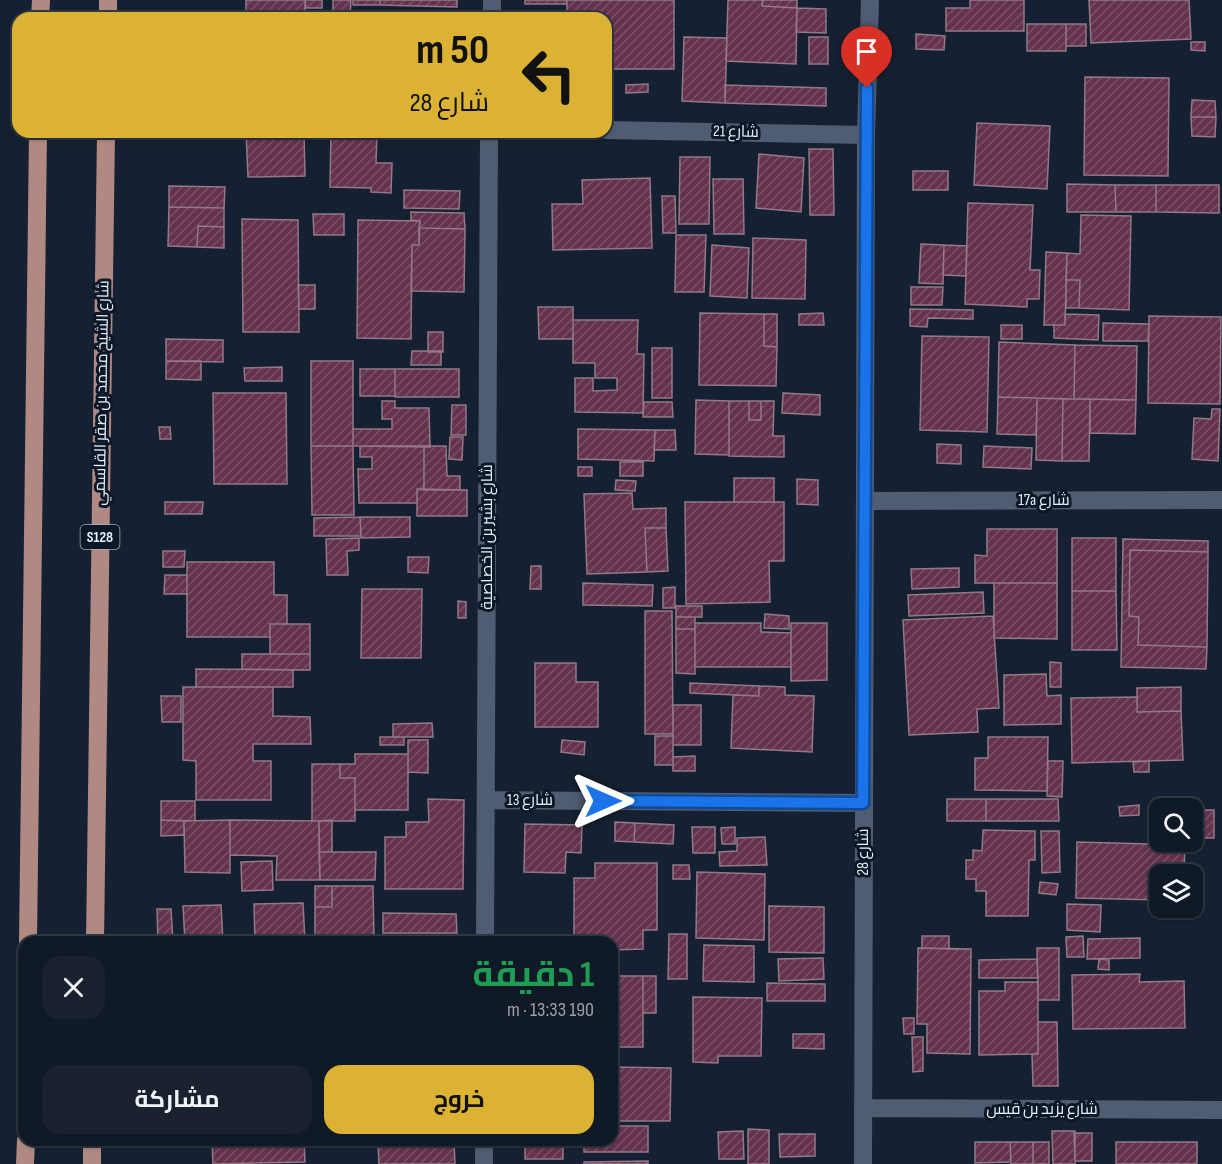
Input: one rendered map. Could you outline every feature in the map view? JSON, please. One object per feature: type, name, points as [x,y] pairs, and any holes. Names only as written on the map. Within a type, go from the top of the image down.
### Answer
[{"type":"main road","points":[[28,936],[38,138]]},
{"type":"main road","name":"شارع الشيخ محمد بن صقر القاسمي","points":[[94,936],[106,138]]},
{"type":"main road","points":[[26,1146],[26,1164]]},
{"type":"main road","points":[[92,1146],[92,1164]]},
{"type":"street","name":"شارع 28","points":[[862,1164],[866,135],[870,0]]},
{"type":"street","name":"شارع 21","points":[[612,129],[866,135]]},
{"type":"street","name":"شارع بشير بن الخصاصية","points":[[485,936],[489,138]]},
{"type":"street","name":"17a شارع","points":[[865,501],[1222,500]]},
{"type":"street","name":"شارع 13","points":[[486,800],[863,803]]},
{"type":"street","name":"شارع يزيد بن قيس","points":[[863,1108],[1222,1110]]},
{"type":"street","points":[[484,1146],[484,1164]]},
{"type":"building","points":[[246,0],[305,0],[305,12],[246,12]]},
{"type":"building","points":[[305,0],[322,0],[322,8],[306,8]]},
{"type":"building","points":[[333,0],[351,0],[350,12],[333,12]]},
{"type":"building","points":[[353,0],[380,0],[380,5],[353,5]]},
{"type":"building","points":[[380,0],[457,0],[457,7],[380,5]]},
{"type":"building","points":[[525,0],[567,0],[567,4],[525,4]]},
{"type":"building","points":[[567,0],[674,0],[674,69],[612,69],[612,12],[567,12]]},
{"type":"building","points":[[728,0],[763,0],[762,6],[797,8],[796,64],[726,61]]},
{"type":"building","points":[[763,0],[797,0],[797,8],[762,6]]},
{"type":"building","points":[[970,0],[1024,0],[1024,31],[946,31],[946,8],[970,8]]},
{"type":"building","points":[[1089,0],[1189,0],[1191,39],[1091,43]]},
{"type":"building","points":[[797,8],[826,9],[826,33],[796,32]]},
{"type":"building","points":[[1027,24],[1066,24],[1066,51],[1027,51]]},
{"type":"building","points":[[1066,24],[1086,24],[1086,46],[1066,46]]},
{"type":"building","points":[[916,34],[945,36],[944,50],[916,49]]},
{"type":"building","points":[[684,37],[727,38],[725,103],[682,101]]},
{"type":"building","points":[[809,37],[828,37],[828,64],[809,64]]},
{"type":"building","points":[[1191,42],[1205,42],[1205,51],[1191,50]]},
{"type":"building","points":[[1085,77],[1169,78],[1168,176],[1084,175]]},
{"type":"building","points":[[648,84],[648,92],[626,93],[626,85]]},
{"type":"building","points":[[725,85],[826,88],[826,106],[725,103]]},
{"type":"building","points":[[1192,100],[1215,101],[1216,117],[1191,117]]},
{"type":"building","points":[[1191,117],[1216,117],[1215,137],[1192,136]]},
{"type":"building","points":[[977,123],[1050,126],[1047,189],[974,185]]},
{"type":"building","points":[[246,138],[304,138],[305,176],[248,177]]},
{"type":"building","points":[[331,138],[377,138],[376,163],[392,163],[391,193],[371,192],[371,188],[330,187]]},
{"type":"building","points":[[809,149],[833,149],[834,215],[810,215]]},
{"type":"building","points":[[759,154],[804,158],[801,212],[756,208]]},
{"type":"building","points":[[680,157],[710,157],[709,224],[679,224]]},
{"type":"building","points":[[913,171],[948,171],[948,190],[913,190]]},
{"type":"building","points":[[650,178],[652,248],[553,250],[552,204],[583,204],[582,180]]},
{"type":"building","points":[[713,179],[743,179],[744,234],[714,234]]},
{"type":"building","points":[[1067,184],[1115,185],[1116,212],[1067,212]]},
{"type":"building","points":[[1115,185],[1156,185],[1156,212],[1116,212]]},
{"type":"building","points":[[1156,185],[1219,185],[1219,213],[1156,212]]},
{"type":"building","points":[[169,186],[225,187],[224,208],[169,207]]},
{"type":"building","points":[[404,190],[460,191],[459,209],[404,208]]},
{"type":"building","points":[[662,196],[675,196],[676,233],[663,233]]},
{"type":"building","points":[[968,203],[1033,205],[1030,270],[1040,270],[1039,299],[1027,299],[1027,307],[965,304]]},
{"type":"building","points":[[169,207],[224,208],[224,227],[198,226],[197,247],[168,246]]},
{"type":"building","points":[[411,212],[464,213],[465,229],[419,228],[420,221],[411,220]]},
{"type":"building","points":[[313,214],[344,214],[344,235],[314,235]]},
{"type":"building","points":[[1081,215],[1131,216],[1129,310],[1079,308],[1080,280],[1066,280],[1067,253],[1080,254]]},
{"type":"building","points":[[242,219],[298,220],[299,332],[243,332]]},
{"type":"building","points":[[358,220],[420,221],[419,245],[412,245],[411,339],[357,338]]},
{"type":"building","points":[[198,226],[224,227],[224,248],[197,247]]},
{"type":"building","points":[[419,228],[465,229],[464,292],[411,291],[412,245],[419,245]]},
{"type":"building","points":[[676,235],[706,235],[704,292],[675,292]]},
{"type":"building","points":[[753,238],[806,240],[805,299],[752,298]]},
{"type":"building","points":[[921,244],[944,245],[943,284],[919,283]]},
{"type":"building","points":[[712,245],[749,248],[747,298],[710,296]]},
{"type":"building","points":[[944,245],[967,246],[966,276],[943,275]]},
{"type":"building","points":[[1046,252],[1067,253],[1065,325],[1044,325]]},
{"type":"building","points":[[1066,280],[1080,280],[1079,308],[1066,308]]},
{"type":"building","points":[[298,285],[315,285],[315,309],[299,309]]},
{"type":"building","points":[[911,287],[943,287],[942,305],[911,305]]},
{"type":"building","points":[[538,307],[573,307],[573,339],[539,339]]},
{"type":"building","points":[[910,309],[973,310],[973,319],[928,318],[927,327],[910,326]]},
{"type":"building","points":[[700,313],[764,314],[764,346],[777,347],[776,386],[699,385]]},
{"type":"building","points":[[823,313],[824,325],[799,325],[799,314]]},
{"type":"building","points":[[764,314],[777,314],[777,347],[764,346]]},
{"type":"building","points":[[1065,314],[1099,315],[1098,340],[1054,338],[1054,325],[1065,325]]},
{"type":"building","points":[[1149,316],[1221,317],[1220,404],[1148,403]]},
{"type":"building","points":[[573,320],[638,320],[637,354],[644,354],[643,413],[575,412],[575,378],[593,378],[593,391],[617,390],[617,378],[595,378],[595,363],[573,363]]},
{"type":"building","points":[[1103,323],[1149,324],[1148,341],[1103,341]]},
{"type":"building","points":[[1001,325],[1022,325],[1022,339],[1001,339]]},
{"type":"building","points":[[428,332],[443,332],[443,352],[428,352]]},
{"type":"building","points":[[922,336],[989,337],[987,432],[920,430]]},
{"type":"building","points":[[166,339],[223,340],[223,362],[166,361]]},
{"type":"building","points":[[999,342],[1075,345],[1074,399],[998,397]]},
{"type":"building","points":[[1075,345],[1137,346],[1136,400],[1074,399]]},
{"type":"building","points":[[652,348],[672,348],[672,398],[652,398]]},
{"type":"building","points":[[412,351],[441,351],[441,365],[411,365]]},
{"type":"building","points":[[166,361],[201,361],[201,380],[166,379]]},
{"type":"building","points":[[311,361],[353,361],[353,446],[311,446]]},
{"type":"building","points":[[282,367],[282,381],[245,381],[244,368]]},
{"type":"building","points":[[360,369],[395,369],[395,396],[360,396]]},
{"type":"building","points":[[395,369],[459,369],[459,397],[395,397]]},
{"type":"building","points":[[213,393],[286,393],[287,484],[214,484]]},
{"type":"building","points":[[783,393],[820,395],[820,415],[782,413]]},
{"type":"building","points":[[998,397],[1037,398],[1036,435],[997,434]]},
{"type":"building","points":[[1037,398],[1063,399],[1062,461],[1036,460]]},
{"type":"building","points":[[1063,399],[1090,399],[1089,461],[1062,461]]},
{"type":"building","points":[[1090,399],[1136,400],[1135,434],[1090,433]]},
{"type":"building","points":[[696,400],[729,401],[729,455],[695,454]]},
{"type":"building","points":[[382,401],[395,401],[395,408],[429,408],[430,447],[353,446],[353,429],[392,429],[392,419],[382,419]]},
{"type":"building","points":[[729,401],[749,401],[749,420],[761,420],[761,401],[774,401],[773,436],[784,436],[784,457],[729,456]]},
{"type":"building","points":[[749,401],[761,401],[761,420],[749,420]]},
{"type":"building","points":[[644,402],[672,402],[673,417],[643,417]]},
{"type":"building","points":[[452,405],[466,405],[466,435],[451,435]]},
{"type":"building","points":[[1212,409],[1220,409],[1218,461],[1192,459],[1194,418],[1211,419]]},
{"type":"building","points":[[159,427],[170,427],[171,439],[160,439]]},
{"type":"building","points":[[578,429],[655,430],[654,461],[578,459]]},
{"type":"building","points":[[655,430],[675,430],[676,450],[654,450]]},
{"type":"building","points":[[450,437],[463,437],[462,460],[449,459]]},
{"type":"building","points":[[937,444],[961,445],[961,464],[937,463]]},
{"type":"building","points":[[311,446],[353,446],[354,515],[312,515]]},
{"type":"building","points":[[360,446],[424,446],[424,490],[417,489],[417,503],[359,503],[358,469],[372,469],[372,457],[360,457]]},
{"type":"building","points":[[424,446],[446,446],[447,476],[460,476],[460,490],[424,490]]},
{"type":"building","points":[[984,446],[1032,448],[1031,469],[983,467]]},
{"type":"building","points":[[620,462],[643,462],[643,476],[620,476]]},
{"type":"building","points":[[578,467],[592,467],[592,476],[578,476]]},
{"type":"building","points":[[734,478],[774,478],[774,502],[734,502]]},
{"type":"building","points":[[797,479],[818,480],[818,505],[797,504]]},
{"type":"building","points":[[616,480],[636,481],[635,491],[615,490]]},
{"type":"building","points":[[417,489],[467,490],[467,516],[417,516]]},
{"type":"building","points":[[632,493],[633,509],[666,508],[666,528],[645,528],[647,572],[587,574],[584,494]]},
{"type":"building","points":[[165,502],[203,502],[202,514],[165,514]]},
{"type":"building","points":[[685,502],[784,502],[784,561],[769,561],[770,602],[686,604]]},
{"type":"building","points":[[360,517],[361,536],[314,536],[314,518]]},
{"type":"building","points":[[360,517],[410,517],[410,537],[361,538]]},
{"type":"building","points":[[645,528],[666,528],[668,571],[647,572]]},
{"type":"building","points":[[987,529],[1057,529],[1057,583],[975,583],[975,555],[987,556]]},
{"type":"building","points":[[359,538],[359,550],[347,551],[348,575],[327,575],[326,539]]},
{"type":"building","points":[[1072,538],[1116,538],[1116,591],[1072,591]]},
{"type":"building","points":[[1123,539],[1208,541],[1208,552],[1130,550],[1129,616],[1139,617],[1138,645],[1207,647],[1206,669],[1121,667]]},
{"type":"building","points":[[1130,550],[1208,552],[1207,647],[1138,645],[1139,617],[1129,616]]},
{"type":"building","points":[[163,551],[185,551],[184,567],[163,567]]},
{"type":"building","points":[[408,557],[429,557],[428,573],[408,572]]},
{"type":"building","points":[[187,562],[274,562],[274,595],[287,595],[287,624],[270,624],[270,637],[187,637]]},
{"type":"building","points":[[531,566],[541,566],[541,589],[530,589]]},
{"type":"building","points":[[959,568],[959,587],[912,589],[911,569]]},
{"type":"building","points":[[165,575],[187,575],[187,594],[164,594]]},
{"type":"building","points":[[583,583],[653,585],[652,606],[583,605]]},
{"type":"building","points":[[994,583],[1057,583],[1057,639],[994,638]]},
{"type":"building","points":[[675,587],[675,608],[663,608],[663,588]]},
{"type":"building","points":[[362,589],[422,589],[421,658],[361,658]]},
{"type":"building","points":[[1072,591],[1116,591],[1117,650],[1072,650]]},
{"type":"building","points":[[983,592],[984,613],[909,616],[908,595]]},
{"type":"building","points":[[458,601],[466,602],[466,618],[458,618]]},
{"type":"building","points":[[676,606],[702,606],[702,617],[676,617]]},
{"type":"building","points":[[645,611],[672,611],[673,734],[645,734]]},
{"type":"building","points":[[765,614],[789,616],[789,629],[764,628]]},
{"type":"building","points":[[993,616],[999,708],[977,709],[978,732],[909,735],[903,620]]},
{"type":"building","points":[[676,617],[695,617],[695,629],[676,629]]},
{"type":"building","points":[[695,623],[761,623],[761,632],[791,633],[791,667],[695,667]]},
{"type":"building","points":[[791,623],[827,623],[827,680],[791,681]]},
{"type":"building","points":[[270,624],[310,624],[310,654],[270,654]]},
{"type":"building","points":[[676,629],[695,629],[695,674],[676,673]]},
{"type":"building","points":[[242,654],[310,654],[310,670],[242,669]]},
{"type":"building","points":[[1050,662],[1061,663],[1061,687],[1050,687]]},
{"type":"building","points":[[535,663],[576,663],[576,682],[598,682],[598,727],[535,727]]},
{"type":"building","points":[[196,669],[293,670],[293,687],[196,687]]},
{"type":"building","points":[[1046,674],[1047,696],[1061,695],[1061,724],[1004,725],[1004,675]]},
{"type":"building","points":[[690,683],[759,686],[759,696],[690,693]]},
{"type":"building","points":[[759,686],[785,687],[785,695],[814,696],[812,752],[731,748],[733,695],[759,696]]},
{"type":"building","points":[[183,687],[273,687],[273,716],[310,717],[311,744],[253,744],[253,761],[271,761],[271,800],[196,800],[196,761],[183,760]]},
{"type":"building","points":[[1181,687],[1181,711],[1137,712],[1137,688]]},
{"type":"building","points":[[161,696],[181,696],[181,722],[162,722]]},
{"type":"building","points":[[1137,697],[1137,712],[1181,711],[1183,760],[1072,763],[1071,698]]},
{"type":"building","points":[[673,705],[701,705],[701,745],[673,745]]},
{"type":"building","points":[[432,723],[433,737],[393,737],[393,724]]},
{"type":"building","points":[[655,736],[673,736],[673,765],[655,765]]},
{"type":"building","points":[[380,737],[404,737],[404,745],[380,745]]},
{"type":"building","points":[[988,737],[1048,737],[1047,791],[975,790],[975,758],[988,758]]},
{"type":"building","points":[[408,740],[428,740],[428,773],[408,772]]},
{"type":"building","points":[[562,740],[585,742],[584,755],[561,752]]},
{"type":"building","points":[[355,754],[408,754],[408,810],[355,810],[355,778],[340,778],[340,764],[355,764]]},
{"type":"building","points":[[695,756],[695,771],[673,771],[673,757]]},
{"type":"building","points":[[1048,761],[1063,761],[1062,797],[1047,796]]},
{"type":"building","points":[[1149,761],[1149,772],[1134,772],[1133,762]]},
{"type":"building","points":[[312,764],[340,764],[340,778],[355,778],[355,821],[312,821]]},
{"type":"building","points":[[428,799],[464,800],[463,889],[385,889],[385,837],[406,837],[406,822],[429,822]]},
{"type":"building","points":[[947,799],[986,799],[986,821],[947,821]]},
{"type":"building","points":[[986,799],[1058,799],[1059,821],[986,821]]},
{"type":"building","points":[[161,801],[195,801],[195,821],[161,820]]},
{"type":"building","points":[[1139,805],[1139,815],[1120,816],[1119,807]]},
{"type":"building","points":[[1203,810],[1214,810],[1214,838],[1203,838]]},
{"type":"building","points":[[161,820],[184,821],[184,835],[161,836]]},
{"type":"building","points":[[230,820],[230,873],[185,872],[184,821]]},
{"type":"building","points":[[230,820],[319,821],[320,880],[276,880],[277,856],[230,855]]},
{"type":"building","points":[[332,820],[332,852],[319,852],[319,821]]},
{"type":"building","points":[[615,822],[635,823],[634,842],[615,841]]},
{"type":"building","points":[[635,823],[674,825],[673,844],[634,842]]},
{"type":"building","points":[[525,824],[582,825],[581,853],[566,852],[565,873],[524,872]]},
{"type":"building","points":[[692,827],[715,827],[715,853],[693,853]]},
{"type":"building","points":[[735,827],[735,844],[722,844],[721,828]]},
{"type":"building","points":[[983,830],[1035,831],[1035,860],[1029,860],[1028,916],[986,916],[986,891],[976,891],[976,879],[966,879],[966,860],[973,860],[973,850],[982,851]]},
{"type":"building","points":[[1041,831],[1059,831],[1060,872],[1042,873]]},
{"type":"building","points":[[765,837],[767,865],[720,866],[719,852],[737,851],[737,838]]},
{"type":"building","points":[[1077,842],[1149,844],[1149,852],[1185,852],[1184,864],[1149,864],[1149,900],[1076,898]]},
{"type":"building","points":[[319,852],[376,852],[375,880],[320,880]]},
{"type":"building","points":[[272,861],[273,890],[242,891],[241,862]]},
{"type":"building","points":[[595,863],[657,863],[657,930],[643,930],[643,949],[618,950],[618,936],[574,936],[574,878],[595,878]]},
{"type":"building","points":[[673,865],[689,865],[690,879],[673,879]]},
{"type":"building","points":[[697,872],[765,874],[764,940],[696,938]]},
{"type":"building","points":[[1040,882],[1058,884],[1056,895],[1039,893]]},
{"type":"building","points":[[315,886],[332,886],[332,907],[315,907]]},
{"type":"building","points":[[332,886],[373,886],[374,936],[315,936],[315,907],[332,907]]},
{"type":"building","points":[[303,903],[305,936],[255,936],[254,904]]},
{"type":"building","points":[[1067,904],[1101,905],[1100,932],[1067,930]]},
{"type":"building","points":[[221,905],[223,936],[185,936],[183,906]]},
{"type":"building","points":[[769,906],[824,907],[824,953],[769,952]]},
{"type":"building","points":[[157,909],[171,909],[173,936],[158,936]]},
{"type":"building","points":[[383,913],[456,914],[457,933],[383,933]]},
{"type":"building","points":[[669,934],[687,934],[687,979],[668,979]]},
{"type":"building","points":[[922,936],[949,936],[949,949],[922,948]]},
{"type":"building","points":[[1083,936],[1084,957],[1067,957],[1066,937]]},
{"type":"building","points":[[1140,938],[1140,958],[1087,959],[1088,939]]},
{"type":"building","points":[[704,945],[754,946],[754,982],[703,981]]},
{"type":"building","points":[[918,948],[971,949],[970,1054],[927,1053],[927,1024],[917,1024]]},
{"type":"building","points":[[1037,948],[1059,948],[1059,1000],[1038,1000]]},
{"type":"building","points":[[823,958],[824,979],[779,981],[778,959]]},
{"type":"building","points":[[1037,959],[1038,978],[979,978],[979,960]]},
{"type":"building","points":[[1099,959],[1109,960],[1109,970],[1098,969]]},
{"type":"building","points":[[1140,974],[1139,982],[1184,981],[1185,1028],[1073,1029],[1072,975]]},
{"type":"building","points":[[618,976],[643,976],[643,1047],[618,1047]]},
{"type":"building","points":[[643,976],[656,976],[656,1013],[643,1013]]},
{"type":"building","points":[[1005,982],[1038,982],[1038,1054],[979,1055],[979,991],[1005,991]]},
{"type":"building","points":[[767,983],[825,984],[825,1001],[767,1001]]},
{"type":"building","points":[[693,997],[762,998],[761,1056],[718,1056],[718,1063],[693,1062]]},
{"type":"building","points":[[903,1018],[914,1018],[914,1034],[904,1034]]},
{"type":"building","points":[[1038,1022],[1057,1022],[1058,1086],[1033,1086],[1032,1054],[1038,1054]]},
{"type":"building","points":[[793,1034],[824,1034],[824,1049],[793,1048]]},
{"type":"building","points":[[912,1037],[923,1037],[923,1071],[913,1072]]},
{"type":"building","points":[[618,1067],[671,1068],[670,1121],[618,1121]]},
{"type":"building","points":[[618,1126],[648,1126],[648,1152],[584,1152],[584,1146],[618,1146]]},
{"type":"building","points":[[748,1129],[769,1130],[769,1164],[748,1164]]},
{"type":"building","points":[[743,1131],[744,1159],[719,1159],[718,1132]]},
{"type":"building","points":[[1052,1131],[1075,1131],[1075,1164],[1053,1164]]},
{"type":"building","points":[[1074,1133],[1092,1133],[1092,1161],[1075,1161]]},
{"type":"building","points":[[779,1134],[815,1134],[815,1156],[780,1157]]},
{"type":"building","points":[[975,1142],[1010,1142],[1011,1162],[975,1163]]},
{"type":"building","points":[[1010,1142],[1033,1142],[1033,1164],[1011,1164]]},
{"type":"building","points":[[1033,1142],[1049,1142],[1049,1164],[1033,1164]]},
{"type":"building","points":[[1116,1142],[1197,1142],[1197,1164],[1116,1164]]},
{"type":"building","points":[[212,1146],[304,1146],[305,1162],[213,1164]]},
{"type":"building","points":[[378,1146],[454,1146],[455,1164],[379,1164]]},
{"type":"building","points":[[525,1146],[563,1146],[563,1159],[525,1159]]},
{"type":"building","points":[[648,1161],[648,1164],[584,1164],[584,1162]]},
{"type":"route","points":[[603,801],[863,803],[867,88]]}]
